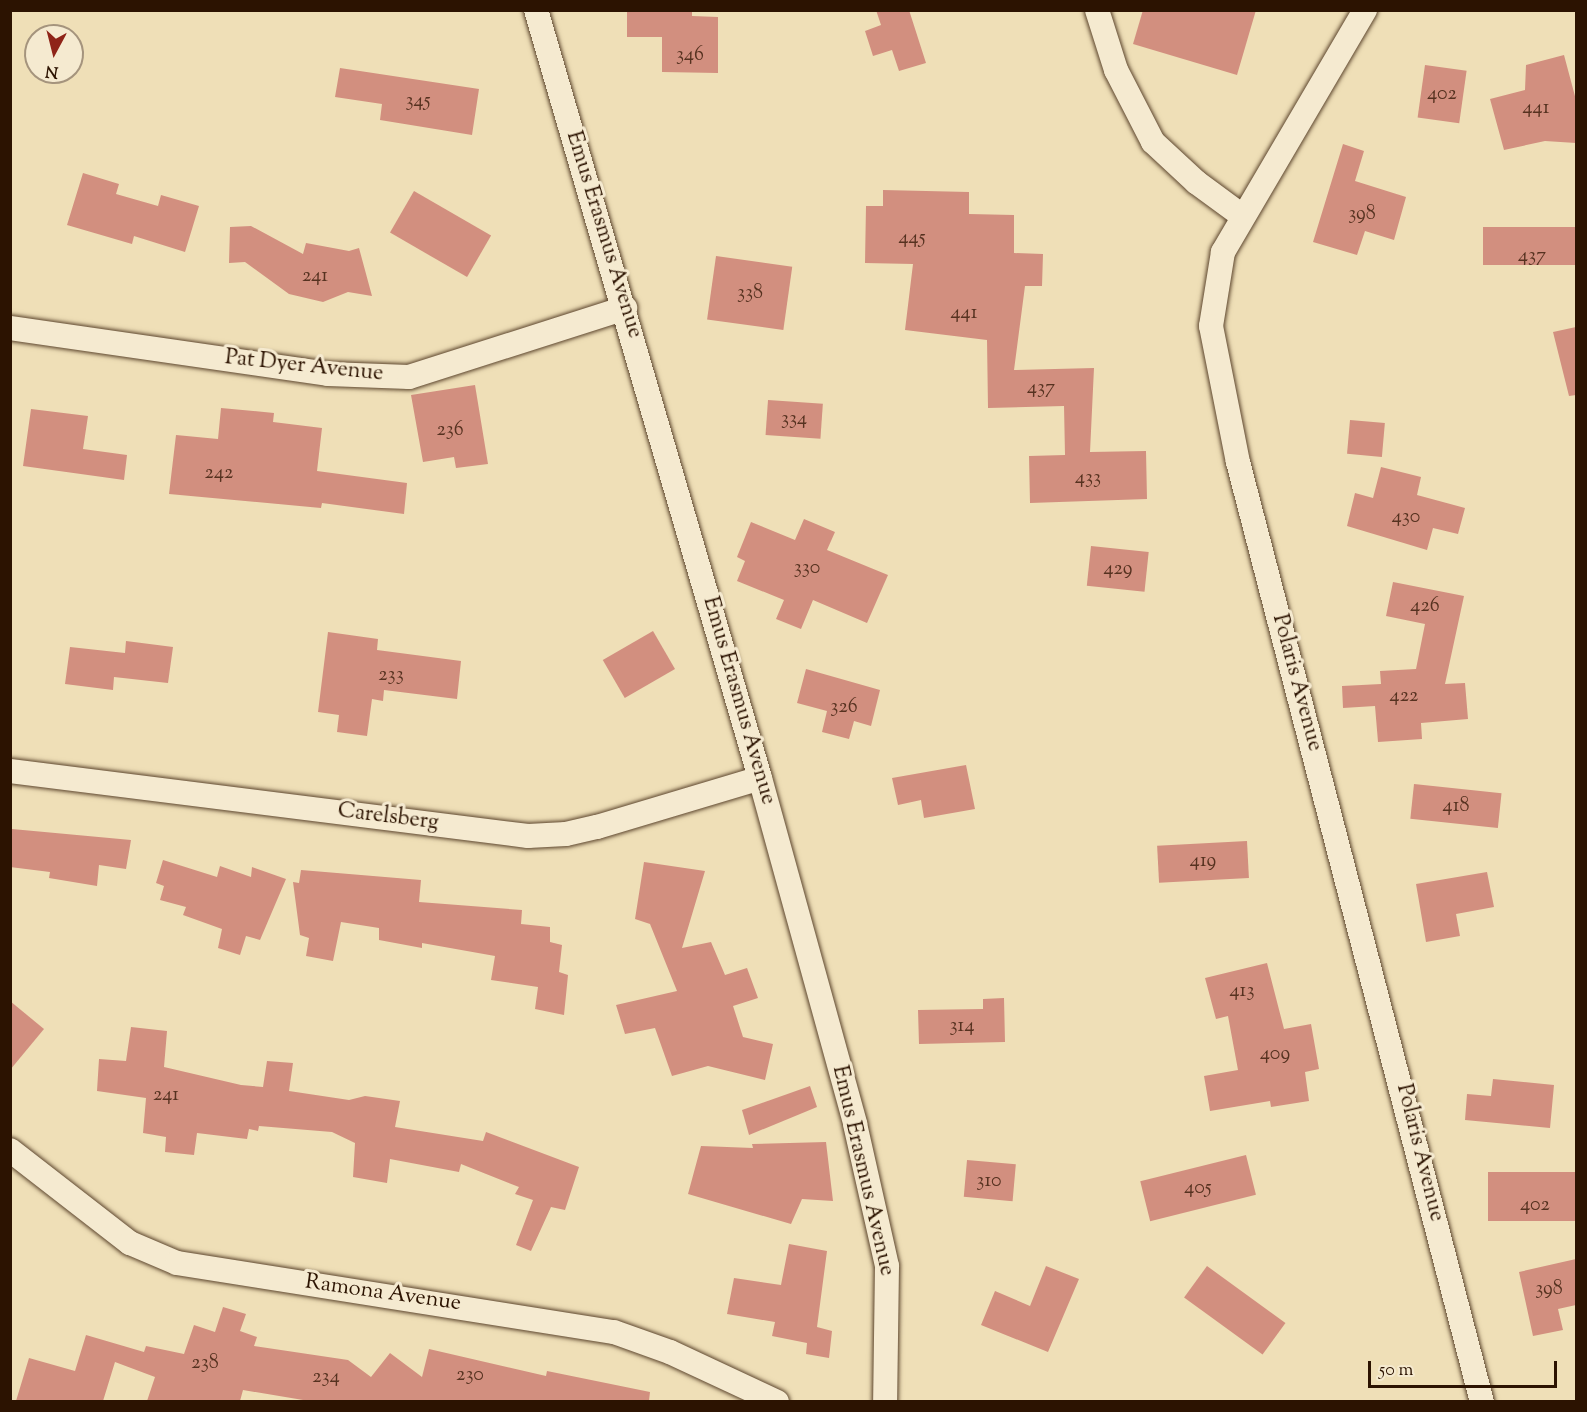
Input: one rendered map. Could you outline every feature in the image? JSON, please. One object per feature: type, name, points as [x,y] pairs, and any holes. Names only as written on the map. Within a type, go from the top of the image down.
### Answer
[{"type":"street","name":"Emus Erasmus Avenue","points":[[536,10],[625,308],[760,778],[855,1124],[883,1246],[889,1307],[885,1401]]},
{"type":"street","points":[[1097,10],[1116,70],[1153,142],[1196,182],[1241,214]]},
{"type":"street","name":"Polaris Avenue","points":[[1365,10],[1241,214],[1223,252],[1215,286],[1211,326],[1218,378],[1482,1401]]},
{"type":"street","name":"Pat Dyer Avenue","points":[[10,328],[328,374],[409,377],[625,308]]},
{"type":"street","name":"Carelsberg","points":[[10,771],[528,836],[566,834],[597,827],[760,778]]},
{"type":"street","name":"Ramona Avenue","points":[[10,1150],[130,1243],[177,1263],[614,1332],[670,1352],[777,1401]]},
{"type":"building","points":[[627,10],[692,10],[692,16],[718,17],[718,73],[662,72],[662,37],[627,37]]},
{"type":"building","points":[[876,10],[909,10],[926,63],[899,71],[892,50],[873,56],[865,31],[881,25]]},
{"type":"building","points":[[1143,10],[1256,10],[1237,75],[1133,44]]},
{"type":"building","points":[[1564,55],[1576,100],[1576,143],[1545,141],[1504,150],[1490,99],[1525,90],[1526,65]]},
{"type":"building","points":[[1425,65],[1467,71],[1459,123],[1418,117]]},
{"type":"building","points":[[340,68],[479,89],[472,135],[380,120],[382,104],[335,97]]},
{"type":"building","points":[[1343,144],[1364,151],[1355,181],[1406,197],[1394,240],[1365,231],[1357,255],[1313,242]]},
{"type":"building","points":[[83,173],[119,184],[116,194],[158,206],[161,195],[199,206],[185,252],[134,236],[132,244],[67,225]]},
{"type":"building","points":[[883,190],[969,192],[969,214],[1014,215],[1014,253],[1043,254],[1042,286],[1025,286],[1014,370],[1094,368],[1090,452],[1146,451],[1147,499],[1030,503],[1029,456],[1065,455],[1064,406],[988,408],[987,340],[905,330],[913,264],[865,263],[866,206],[883,206]]},
{"type":"building","points":[[414,191],[491,236],[467,277],[390,233]]},
{"type":"building","points":[[251,226],[303,254],[306,243],[349,251],[359,248],[372,296],[348,292],[323,302],[289,294],[245,262],[229,263],[230,227]]},
{"type":"building","points":[[1483,227],[1576,227],[1576,265],[1483,265]]},
{"type":"building","points":[[716,256],[792,267],[783,330],[707,319]]},
{"type":"building","points":[[1576,327],[1576,395],[1569,396],[1553,332]]},
{"type":"building","points":[[475,385],[488,464],[456,468],[454,457],[423,462],[411,395]]},
{"type":"building","points":[[768,400],[823,404],[820,439],[766,435]]},
{"type":"building","points":[[221,408],[274,413],[273,422],[322,428],[317,471],[407,483],[404,514],[322,503],[321,508],[169,494],[176,435],[218,439]]},
{"type":"building","points":[[31,409],[88,416],[83,449],[127,455],[124,480],[23,466]]},
{"type":"building","points":[[1350,420],[1385,423],[1382,457],[1347,454]]},
{"type":"building","points":[[1381,467],[1421,477],[1417,495],[1465,508],[1458,534],[1433,528],[1427,550],[1347,526],[1355,493],[1373,498]]},
{"type":"building","points":[[804,519],[835,532],[827,550],[888,575],[867,623],[813,600],[801,629],[776,619],[784,600],[737,581],[745,561],[737,557],[751,522],[795,540]]},
{"type":"building","points":[[1091,546],[1149,552],[1145,592],[1087,586]]},
{"type":"building","points":[[1393,582],[1464,596],[1445,684],[1465,683],[1468,719],[1421,723],[1422,739],[1378,742],[1375,706],[1343,708],[1342,686],[1381,684],[1380,671],[1416,669],[1425,624],[1386,616]]},
{"type":"building","points":[[653,631],[675,669],[625,698],[603,660]]},
{"type":"building","points":[[328,632],[378,639],[377,650],[461,661],[457,699],[384,690],[383,701],[372,699],[367,736],[337,732],[339,715],[318,712]]},
{"type":"building","points":[[126,641],[173,647],[168,683],[114,677],[113,690],[65,684],[70,647],[125,653]]},
{"type":"building","points":[[806,669],[880,690],[871,726],[854,721],[849,739],[822,732],[827,711],[797,703]]},
{"type":"building","points":[[966,765],[975,809],[924,818],[921,800],[898,805],[892,778]]},
{"type":"building","points":[[1414,784],[1502,793],[1498,828],[1410,819]]},
{"type":"building","points":[[12,829],[131,840],[126,869],[99,865],[97,886],[49,878],[50,872],[10,867]]},
{"type":"building","points":[[1247,841],[1249,878],[1159,883],[1157,846]]},
{"type":"building","points":[[163,860],[217,877],[220,866],[251,877],[252,867],[286,879],[260,940],[246,936],[240,955],[218,948],[222,929],[183,915],[186,907],[160,900],[164,886],[156,883]]},
{"type":"building","points":[[644,862],[705,871],[682,948],[711,942],[725,975],[747,968],[758,998],[733,1006],[743,1037],[773,1044],[765,1080],[708,1066],[672,1076],[655,1028],[625,1034],[616,1005],[677,991],[650,924],[635,919]]},
{"type":"building","points":[[301,870],[421,880],[419,902],[522,910],[521,924],[550,927],[550,942],[562,945],[559,972],[568,975],[564,1015],[535,1009],[538,987],[491,980],[495,956],[422,943],[422,948],[379,940],[379,928],[341,922],[333,961],[306,956],[309,938],[300,935],[293,882],[299,883]]},
{"type":"building","points":[[1487,872],[1494,907],[1456,914],[1460,936],[1426,942],[1416,884]]},
{"type":"building","points":[[1267,963],[1284,1029],[1311,1024],[1319,1069],[1305,1072],[1309,1101],[1271,1107],[1270,1101],[1210,1111],[1204,1076],[1238,1070],[1228,1016],[1216,1019],[1205,978]]},
{"type":"building","points":[[1004,998],[1005,1042],[919,1044],[918,1010],[983,1009],[983,999]]},
{"type":"building","points":[[10,1001],[44,1029],[10,1070]]},
{"type":"building","points":[[131,1027],[167,1031],[164,1067],[241,1085],[263,1087],[267,1061],[293,1063],[289,1091],[349,1100],[365,1096],[400,1101],[395,1127],[483,1141],[486,1132],[579,1167],[565,1210],[551,1207],[531,1251],[516,1245],[533,1200],[515,1194],[519,1187],[461,1164],[459,1172],[390,1159],[387,1183],[353,1177],[355,1143],[332,1132],[259,1126],[258,1131],[249,1129],[247,1139],[197,1133],[194,1155],[165,1152],[166,1137],[143,1133],[146,1098],[97,1091],[99,1059],[126,1061]]},
{"type":"building","points":[[1493,1079],[1554,1085],[1550,1128],[1465,1120],[1467,1094],[1491,1096]]},
{"type":"building","points":[[810,1086],[817,1107],[749,1135],[742,1110]]},
{"type":"building","points":[[826,1142],[833,1201],[802,1199],[791,1224],[688,1194],[701,1146],[753,1148],[752,1144]]},
{"type":"building","points":[[1246,1155],[1256,1195],[1150,1221],[1140,1181]]},
{"type":"building","points":[[967,1160],[1016,1164],[1013,1201],[964,1197]]},
{"type":"building","points":[[1488,1172],[1576,1172],[1576,1221],[1488,1221]]},
{"type":"building","points":[[789,1244],[827,1251],[817,1327],[832,1331],[829,1358],[806,1354],[807,1343],[772,1336],[775,1322],[727,1314],[734,1278],[781,1285]]},
{"type":"building","points":[[1576,1259],[1576,1305],[1558,1309],[1563,1330],[1533,1336],[1519,1272]]},
{"type":"building","points":[[1046,1266],[1079,1279],[1048,1352],[981,1325],[995,1291],[1030,1306]]},
{"type":"building","points":[[1207,1266],[1285,1323],[1263,1355],[1184,1298]]},
{"type":"building","points":[[223,1307],[246,1314],[240,1331],[257,1337],[254,1346],[348,1360],[371,1377],[390,1353],[422,1377],[429,1349],[546,1376],[547,1371],[650,1392],[649,1401],[309,1401],[243,1390],[240,1401],[147,1401],[155,1377],[115,1362],[103,1401],[16,1401],[29,1358],[75,1371],[86,1335],[144,1352],[146,1346],[184,1354],[194,1325],[215,1332]]}]
